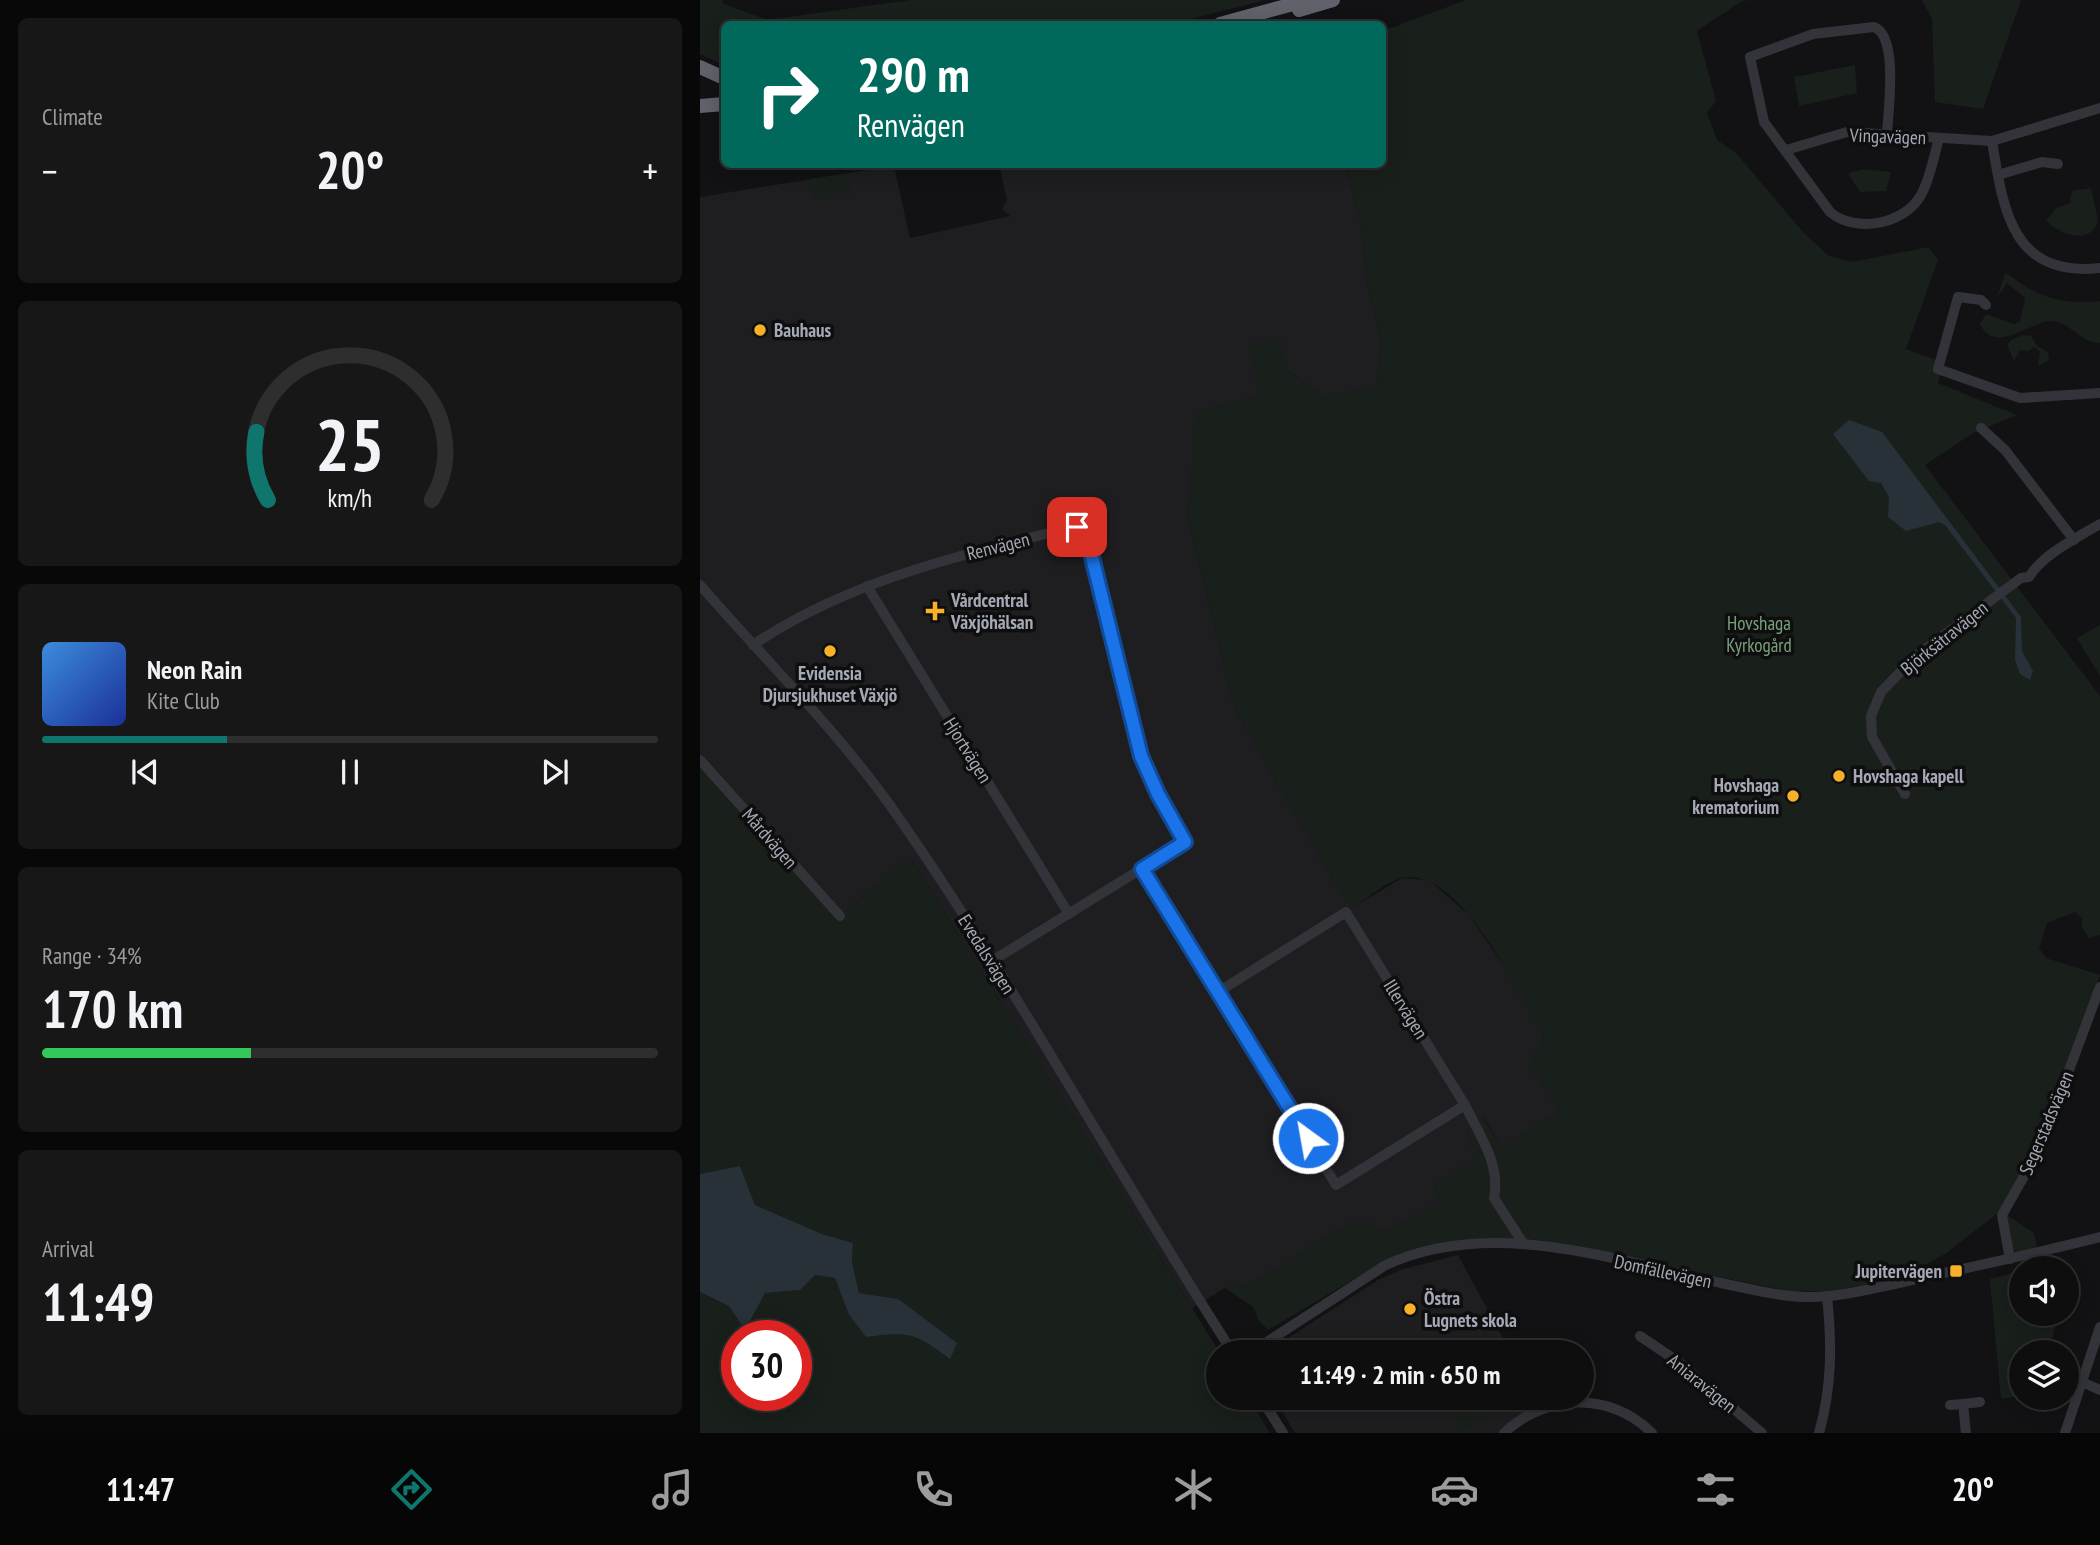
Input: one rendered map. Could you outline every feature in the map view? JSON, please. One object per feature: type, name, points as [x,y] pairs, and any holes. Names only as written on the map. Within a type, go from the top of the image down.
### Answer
[{"type":"highway","points":[[1231,21],[1308,0]]},
{"type":"highway","points":[[1258,21],[1333,0]]},
{"type":"highway","points":[[700,67],[721,77]]},
{"type":"highway","points":[[700,106],[721,104]]},
{"type":"highway","points":[[700,112],[721,110]]},
{"type":"street","points":[[1887,134],[1891,68],[1881,30],[1874,27],[1813,34],[1750,57],[1763,122],[1830,212],[1852,225],[1865,226],[1888,219],[1917,201],[1939,138]]},
{"type":"street","name":"Vingavägen","points":[[1786,150],[1847,132],[1993,141],[2100,108]]},
{"type":"street","points":[[1993,141],[2005,212],[2026,245],[2057,265],[2100,268]]},
{"type":"street","points":[[1998,176],[2042,162],[2058,164]]},
{"type":"street","points":[[1986,305],[1981,300],[1958,297],[1938,369],[2020,398],[2100,393]]},
{"type":"street","points":[[1981,428],[2005,450],[2074,540]]},
{"type":"street","name":"Björksätravägen","points":[[1905,794],[1872,737],[1871,716],[1881,692],[1917,654],[2100,524]]},
{"type":"street","name":"Renvägen","points":[[753,645],[792,621],[867,586],[951,558],[1073,527],[1084,532],[1141,756],[1158,794],[1185,842],[992,961]]},
{"type":"street","name":"Evedalsvägen","points":[[700,585],[830,733],[899,817],[992,961],[1225,1340]]},
{"type":"street","name":"Hjortvägen","points":[[867,586],[1069,914]]},
{"type":"street","name":"Mårdvägen","points":[[700,760],[840,916]]},
{"type":"street","points":[[1142,869],[1336,1185],[1465,1105],[1491,1159],[1497,1186],[1494,1198],[1523,1243]]},
{"type":"street","name":"Illervägen","points":[[1218,992],[1346,912],[1465,1105]]},
{"type":"street","name":"Segerstadsvägen","points":[[2009,1256],[2002,1215],[2044,1139],[2100,987]]},
{"type":"street","name":"Domfällevägen","points":[[2022,1256],[2100,1237]]},
{"type":"street","name":"Domfällevägen","points":[[1269,1340],[1362,1278],[1396,1261],[1457,1245],[1523,1243],[1762,1292],[1794,1296],[1827,1296],[2009,1259]]},
{"type":"street","points":[[1819,1433],[1828,1398],[1832,1354],[1827,1296]]},
{"type":"street","points":[[2066,1433],[2100,1327]]},
{"type":"street","name":"Aniaravägen","points":[[1640,1336],[1680,1363],[1762,1433]]},
{"type":"street","points":[[2082,1382],[2100,1390]]},
{"type":"street","points":[[1504,1433],[1541,1408],[1576,1401],[1615,1410],[1652,1433]]},
{"type":"street","points":[[1950,1405],[1980,1402]]},
{"type":"street","points":[[1963,1404],[1966,1433]]},
{"type":"street","points":[[1269,1410],[1283,1433]]},
{"type":"shaded area","points":[[894,168],[910,238],[1010,216],[1002,209],[1007,199],[1000,168],[1346,168],[1361,223],[1366,281],[1381,339],[1377,385],[1325,398],[1287,370],[1260,397],[1198,411],[1187,515],[1234,707],[1334,881],[1352,908],[1402,878],[1429,880],[1469,915],[1517,985],[1544,1037],[1530,1065],[1561,1111],[1502,1148],[1484,1118],[1478,1159],[1433,1187],[1441,1202],[1382,1232],[1350,1223],[1248,1286],[1230,1281],[1225,1288],[1192,1308],[910,857],[840,916],[700,760],[700,197]]},
{"type":"shaded area","points":[[1849,420],[1882,432],[2021,617],[2022,651],[2033,671],[2030,680],[2020,674],[2015,660],[2016,618],[1945,525],[1939,522],[1906,531],[1888,517],[1889,497],[1881,483],[1869,481],[1833,434]]},
{"type":"shaded area","points":[[740,1166],[755,1205],[822,1234],[853,1243],[852,1262],[859,1293],[898,1299],[957,1343],[950,1359],[911,1336],[893,1334],[866,1337],[849,1315],[835,1278],[815,1275],[800,1290],[765,1293],[750,1320],[738,1320],[729,1306],[700,1292],[700,1174]]},
{"type":"shaded area","name":"Östra Lugnets skola","points":[[1458,1255],[1504,1340],[1285,1340],[1378,1280],[1400,1270]]},
{"type":"shaded area","points":[[1281,1410],[1538,1410],[1504,1433],[1295,1433]]},
{"type":"green space","points":[[700,0],[723,0],[722,3],[767,20],[910,0],[1266,0],[1183,21],[721,21],[721,64],[700,54]]},
{"type":"green space","name":"Hovshaga Kyrkogård","points":[[1466,0],[1751,0],[1742,1],[1697,31],[1716,101],[1707,113],[1717,140],[1735,152],[1804,233],[1829,256],[1852,262],[1928,247],[1938,260],[1906,349],[1936,360],[1934,370],[1940,374],[1938,383],[2017,415],[1973,433],[1925,465],[2100,696],[2100,935],[2089,938],[2082,928],[2082,918],[2075,912],[2047,923],[2039,948],[2046,958],[2100,975],[2055,1101],[2027,1166],[1998,1213],[1945,1254],[1901,1277],[1834,1291],[1788,1291],[1539,1240],[1480,1238],[1433,1246],[1383,1262],[1268,1330],[1259,1321],[1253,1307],[1225,1288],[1230,1281],[1248,1286],[1350,1223],[1372,1223],[1382,1232],[1440,1202],[1433,1187],[1477,1159],[1466,1130],[1483,1118],[1502,1148],[1561,1111],[1530,1065],[1544,1037],[1486,938],[1446,892],[1425,880],[1403,878],[1383,887],[1351,909],[1234,707],[1187,515],[1197,411],[1260,397],[1248,345],[1280,339],[1287,370],[1325,398],[1377,385],[1381,339],[1366,281],[1361,223],[1346,168],[1386,168],[1386,30]]},
{"type":"green space","points":[[1922,0],[2021,0],[1983,109],[1935,102],[1932,19]]},
{"type":"green space","points":[[1855,65],[1857,93],[1799,106],[1794,77]]},
{"type":"green space","points":[[1864,169],[1891,172],[1886,191],[1860,192],[1848,173]]},
{"type":"green space","points":[[848,173],[851,192],[813,199],[810,179]]},
{"type":"green space","points":[[2091,188],[2098,220],[2089,233],[2082,236],[2067,234],[2046,221],[2056,208],[2070,203],[2072,191]]},
{"type":"green space","points":[[2005,273],[2028,288],[2054,299],[2072,302],[2100,301],[2100,343],[2086,340],[2064,324],[2050,321],[2003,337],[1986,333],[1980,324],[1986,314],[2014,324],[2020,321],[2025,298],[2007,283],[1997,298]]},
{"type":"green space","points":[[2024,335],[2031,336],[2037,346],[2048,352],[2049,360],[2038,366],[2040,351],[2033,347],[2029,351],[2020,350],[2014,361],[2007,345],[2011,340]]},
{"type":"green space","points":[[2100,625],[2100,676],[2077,638]]},
{"type":"green space","points":[[700,760],[840,916],[910,857],[1212,1340],[1206,1340],[1206,1410],[1256,1410],[1270,1433],[700,1433],[700,1292],[729,1306],[765,1293],[800,1290],[814,1275],[835,1278],[849,1315],[866,1337],[893,1334],[911,1336],[950,1359],[898,1299],[859,1293],[852,1262],[853,1243],[822,1234],[755,1205],[740,1166],[700,1174]]},
{"type":"green space","points":[[2007,1215],[2034,1233],[2037,1247],[2017,1252],[2013,1250]]},
{"type":"green space","points":[[2009,1274],[2009,1326],[2056,1326],[2052,1340],[2009,1340],[2009,1398],[2001,1399],[1990,1279]]},
{"type":"green space","points":[[1456,1410],[1504,1410],[1462,1431],[1452,1412]]},
{"type":"place","name":"Bauhaus","points":[[760,330]]},
{"type":"place","name":"Vårdcentral Växjöhälsan","points":[[935,611]]},
{"type":"place","name":"Evidensia Djursjukhuset Växjö","points":[[830,651]]},
{"type":"place","name":"Hovshaga kapell","points":[[1839,776]]},
{"type":"place","name":"Hovshaga krematorium","points":[[1793,796]]},
{"type":"place","name":"Jupitervägen","points":[[1956,1271]]},
{"type":"place","name":"Östra Lugnets skola","points":[[1410,1309]]},
{"type":"route","points":[[1077,527],[1087,537],[1141,756],[1158,794],[1185,842],[1142,869],[1308,1138]]}]
